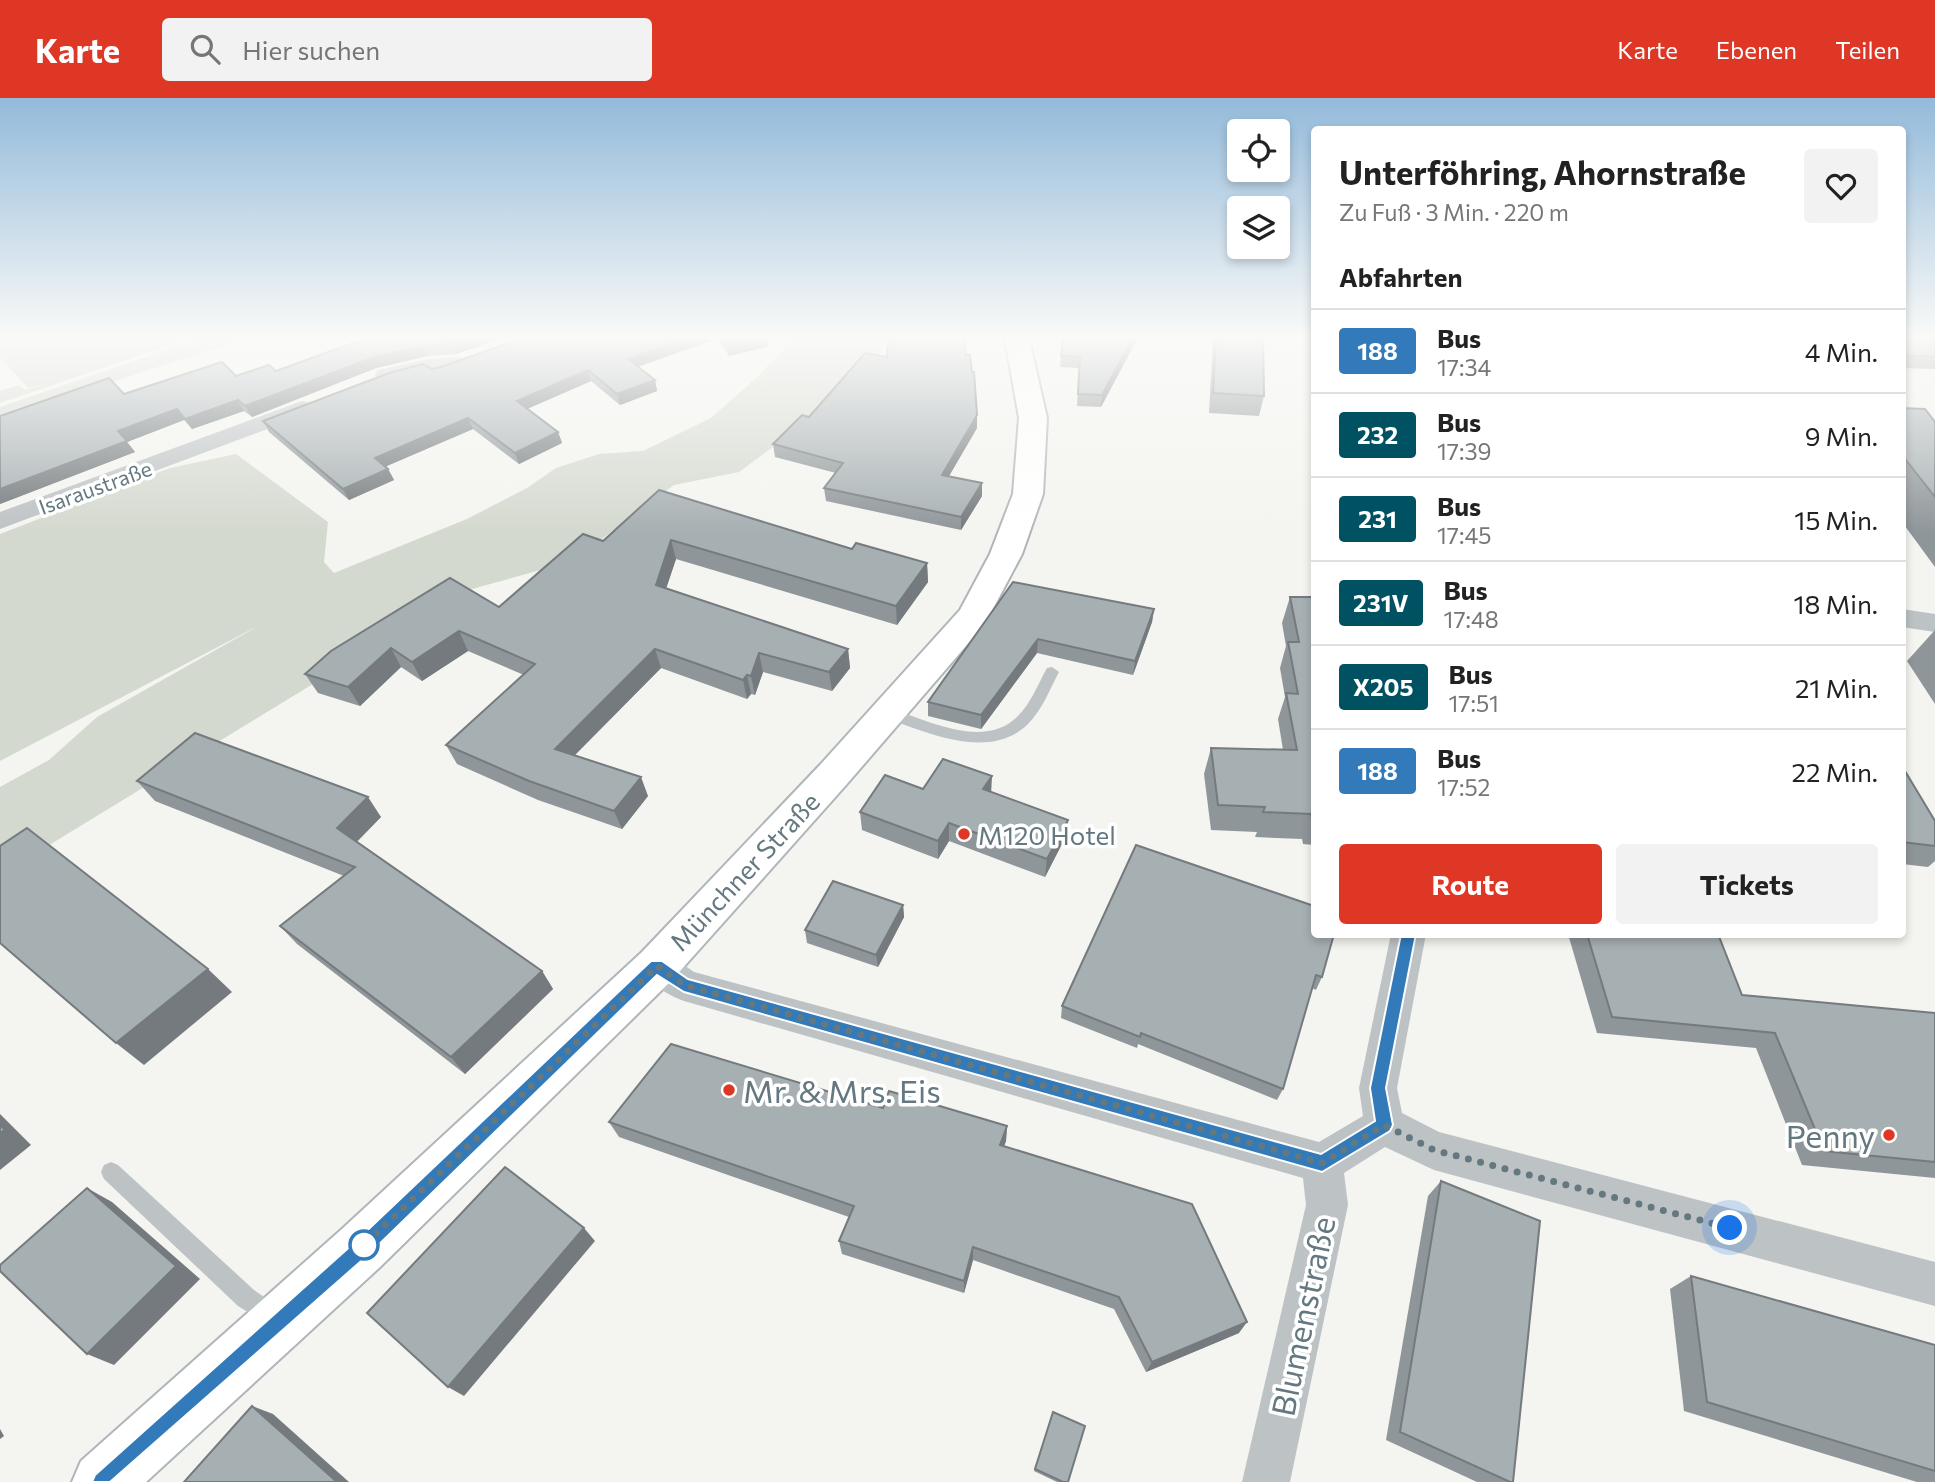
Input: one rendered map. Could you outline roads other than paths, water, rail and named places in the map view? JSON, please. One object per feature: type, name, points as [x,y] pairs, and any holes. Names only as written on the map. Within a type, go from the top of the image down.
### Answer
[{"type":"main road","name":"Münchner Straße","points":[[102,1482],[361,1248],[657,966],[973,616],[1006,554],[1027,504],[1033,418],[1030,404]]},
{"type":"street","name":"Isaraustraße","points":[[0,521],[190,452],[258,441],[320,409]]},
{"type":"street","points":[[1906,619],[1935,623]]},
{"type":"street","points":[[1384,1125],[1378,1088],[1408,938]]},
{"type":"street","points":[[657,966],[684,985],[1322,1163],[1384,1125]]},
{"type":"street","points":[[1384,1125],[1434,1150],[1935,1284]]},
{"type":"street","name":"Blumenstraße","points":[[1266,1482],[1327,1205],[1322,1163]]},
{"type":"lane","points":[[888,713],[959,735],[995,735],[1022,722],[1052,672]]},
{"type":"lane","points":[[111,1172],[246,1298],[279,1322]]},
{"type":"place","name":"M120 Hotel","points":[[964,834]]},
{"type":"place","name":"Mr. & Mrs. Eis","points":[[729,1090]]},
{"type":"place","name":"Penny","points":[[1889,1135]]}]
